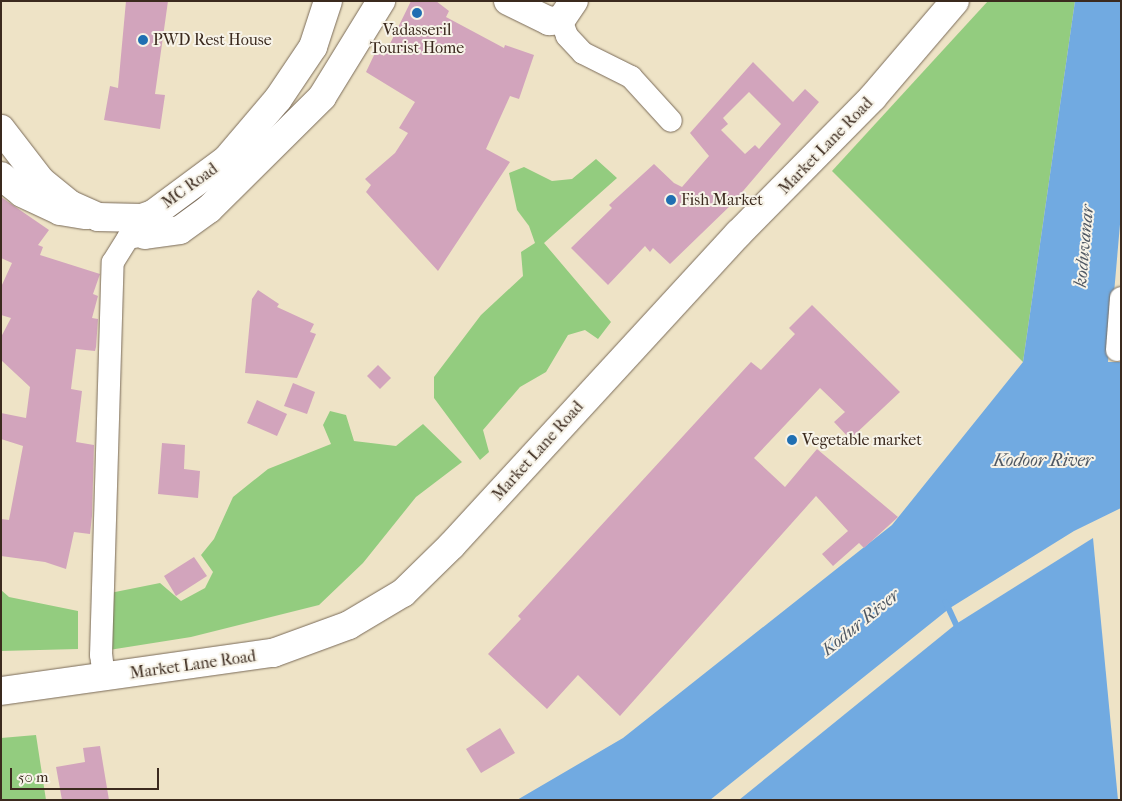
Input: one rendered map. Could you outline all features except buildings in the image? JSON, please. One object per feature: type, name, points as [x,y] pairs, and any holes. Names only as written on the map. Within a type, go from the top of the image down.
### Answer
[{"type":"main road","name":"MC Road","points":[[1,129],[41,181],[69,204],[98,217],[143,226],[153,214],[226,160],[278,99],[308,54],[328,1]]},
{"type":"main road","points":[[143,226],[180,230],[209,210],[322,97],[381,1]]},
{"type":"main road","points":[[508,1],[548,21],[568,11]]},
{"type":"main road","name":"Market Lane Road","points":[[1,691],[272,653],[349,625],[403,593],[452,545],[738,234],[873,97],[955,1]]},
{"type":"main road","points":[[1,176],[22,193],[60,211],[98,217]]},
{"type":"street","points":[[568,11],[567,36],[582,52],[631,77],[671,120]]},
{"type":"street","points":[[104,678],[102,655],[113,262],[128,238],[143,226]]},
{"type":"street","points":[[1117,350],[1121,298]]},
{"type":"green space","points":[[988,1],[1075,1],[1023,362],[832,171]]},
{"type":"green space","points":[[596,159],[617,178],[544,243],[611,322],[598,339],[585,330],[568,335],[546,372],[520,387],[483,430],[489,452],[480,460],[434,398],[434,377],[481,315],[523,276],[521,252],[535,243],[529,226],[517,210],[509,173],[524,167],[552,181],[572,179]]},
{"type":"green space","points":[[330,411],[346,415],[354,441],[396,446],[423,424],[462,462],[416,497],[363,563],[319,605],[191,637],[109,650],[110,593],[160,583],[181,601],[205,588],[213,572],[201,555],[214,539],[233,497],[268,469],[331,444],[323,425]]},
{"type":"green space","points":[[1,590],[9,597],[78,611],[78,649],[1,651]]},
{"type":"green space","points":[[36,735],[46,800],[1,800],[1,738]]},
{"type":"water","name":"Kodoor River","points":[[1075,1],[1121,1],[1121,213],[1108,362],[1121,362],[1121,508],[1074,531],[950,608],[710,800],[517,800],[623,738],[892,525],[1023,362]]},
{"type":"water","points":[[1093,538],[1118,800],[739,800],[956,624]]},
{"type":"waterway","points":[[946,602],[959,630]]},
{"type":"place","name":"Vadasseril Tourist Home","points":[[417,13]]},
{"type":"place","name":"PWD Rest House","points":[[143,40]]},
{"type":"place","name":"Fish Market","points":[[671,200]]},
{"type":"place","name":"Vegetable market","points":[[792,440]]},
{"type":"water label","name":"koduvanar","points":[[1085,246]]},
{"type":"water label","name":"Kodur River","points":[[861,623]]}]
